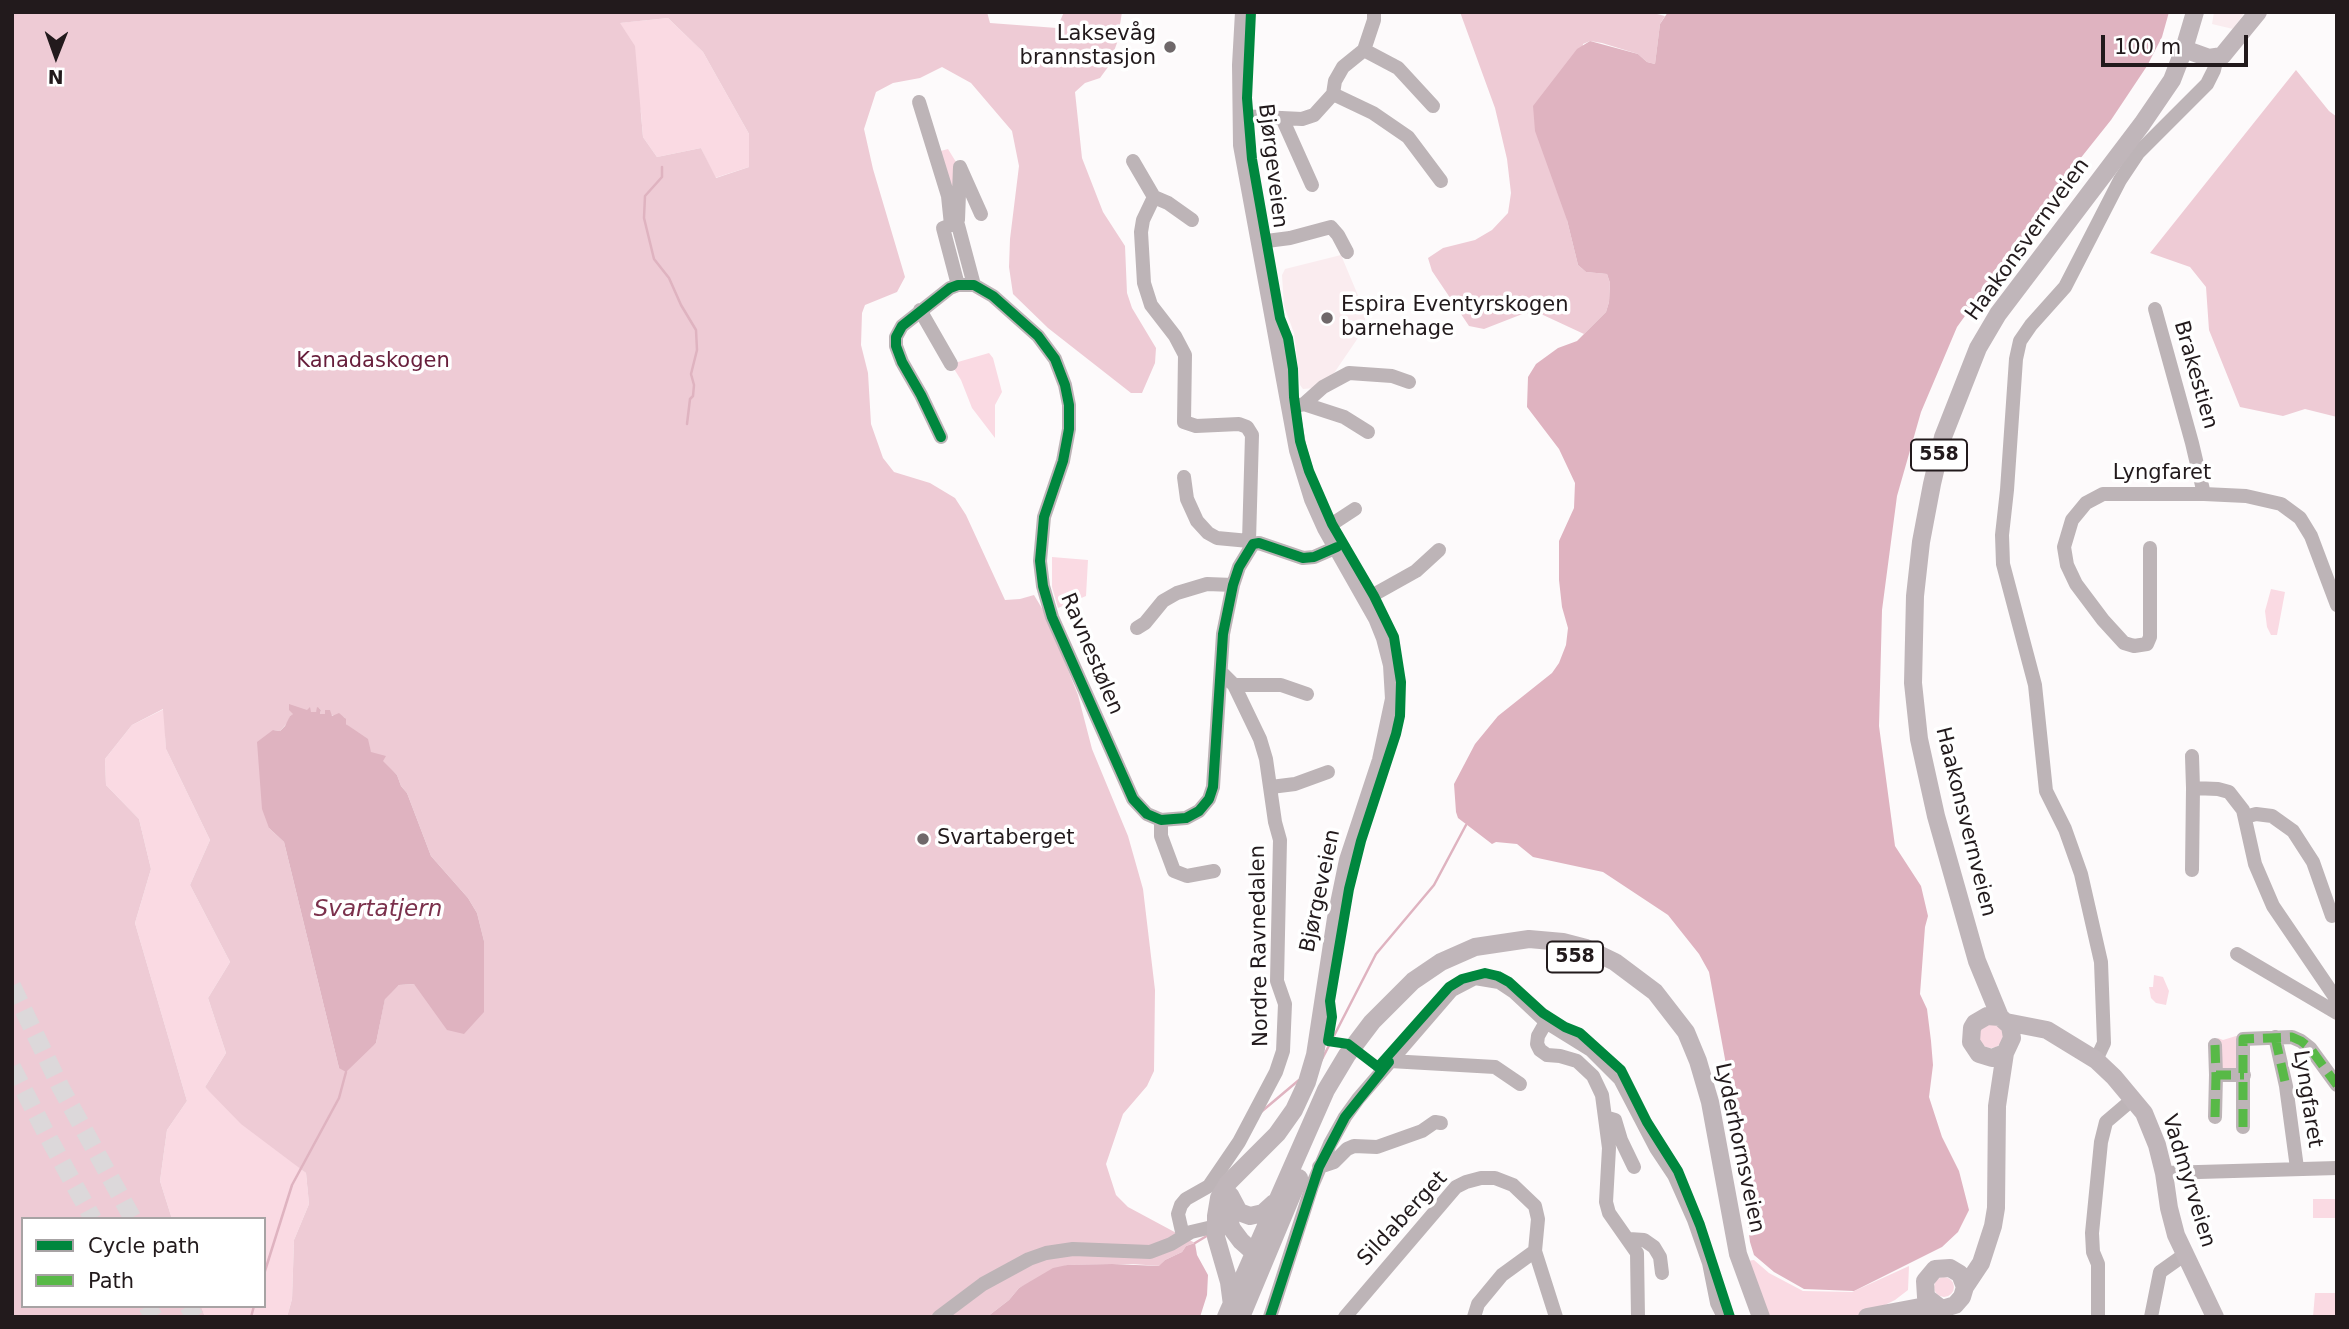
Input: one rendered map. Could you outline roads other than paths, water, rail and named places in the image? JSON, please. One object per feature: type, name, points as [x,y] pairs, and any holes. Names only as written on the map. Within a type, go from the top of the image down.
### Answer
[{"type":"main road","name":"Bjørgeveien","points":[[1223,1225],[1219,1198],[1228,1183],[1286,1121],[1309,1075],[1315,1055],[1336,918],[1348,860],[1389,732],[1394,699],[1392,665],[1385,638],[1366,598],[1326,528],[1304,472],[1297,406],[1259,242],[1242,145],[1240,116],[1244,12]]},
{"type":"main road","name":"Haakonsvernveien","points":[[2003,1019],[1978,961],[1926,774],[1919,739],[1913,683],[1915,596],[1921,541],[1940,449],[1956,399],[1978,348],[1998,314],[2142,124],[2172,80],[2194,12]]},
{"type":"main road","points":[[2184,49],[2209,58],[2217,57],[2230,50],[2258,12]]},
{"type":"main road","name":"Lyderhornsveien","points":[[1256,1259],[1277,1201],[1336,1072],[1372,1022],[1402,990],[1441,962],[1475,947],[1529,939],[1563,942],[1603,955],[1630,971],[1667,1004],[1686,1032],[1696,1053],[1710,1102],[1738,1254],[1761,1317]]},
{"type":"main road","name":"Lyderhornsveien","points":[[1233,1313],[1256,1259],[1334,1099],[1362,1052],[1396,1011],[1444,974],[1479,958],[1518,950],[1558,952],[1595,964],[1624,981],[1661,1014],[1677,1039],[1698,1104],[1728,1258],[1748,1317]]},
{"type":"main road","name":"Haakonsvernveien","points":[[1975,1023],[1980,991],[1978,961]]},
{"type":"main road","points":[[1975,1023],[1987,1016],[2003,1019]]},
{"type":"main road","name":"Vadmyrveien","points":[[2003,1019],[2047,1030],[2072,1045],[2096,1060],[2133,1098],[2150,1123],[2164,1173],[2169,1208],[2184,1255],[2215,1317]]},
{"type":"main road","name":"558","points":[[1939,1307],[1950,1307],[1959,1301],[1981,1263],[1991,1236],[1996,1208],[1997,1107],[2012,1032],[2003,1019]]},
{"type":"main road","name":"558","points":[[1975,1023],[1971,1042],[1991,1081],[1997,1107]]},
{"type":"main road","name":"Vadmyrveien","points":[[2007,1051],[2023,1041],[2038,1038],[2072,1045]]},
{"type":"main road","points":[[1979,1054],[1992,1058],[2007,1051]]},
{"type":"main road","name":"Bjørgeveien","points":[[1233,1313],[1228,1278],[1216,1237],[1228,1211],[1236,1177]]},
{"type":"main road","points":[[1230,1195],[1239,1212],[1250,1216],[1264,1213],[1277,1201]]},
{"type":"main road","points":[[1223,1225],[1229,1249],[1256,1259]]},
{"type":"main road","points":[[1950,1268],[1975,1253],[1991,1236]]},
{"type":"main road","points":[[1885,1312],[1924,1286],[1930,1272],[1939,1267],[1950,1268],[1960,1274],[1965,1287]]},
{"type":"main road","points":[[1924,1286],[1926,1297],[1939,1307]]},
{"type":"main road","points":[[1867,1317],[1920,1307],[1939,1307]]},
{"type":"street","points":[[1240,116],[1302,119],[1314,115],[1333,94],[1335,81],[1343,67],[1364,50],[1374,12]]},
{"type":"street","points":[[1364,50],[1398,68],[1433,106]]},
{"type":"street","points":[[2096,1060],[2104,1043],[2101,962],[2081,874],[2065,830],[2046,791],[2035,685],[2003,565],[2002,535],[2015,359],[2020,341],[2031,325],[2065,288],[2120,180],[2138,153],[2207,84],[2217,57]]},
{"type":"street","points":[[1333,94],[1373,113],[1408,137],[1441,181]]},
{"type":"street","points":[[919,102],[955,225]]},
{"type":"street","points":[[1282,118],[1312,185]]},
{"type":"street","points":[[1133,161],[1154,197],[1168,203],[1192,220]]},
{"type":"street","points":[[955,225],[960,167],[982,214]]},
{"type":"street","points":[[1154,197],[1143,220],[1142,261],[1147,296],[1181,344],[1185,355],[1184,422],[1196,426],[1239,424],[1247,427],[1252,435],[1251,543],[1233,585],[1223,634],[1213,787],[1209,799],[1199,811],[1186,818],[1161,820],[1161,836],[1174,871],[1187,876],[1213,871]]},
{"type":"street","name":"Bjørgeveien","points":[[1259,242],[1290,238],[1346,222]]},
{"type":"street","points":[[941,438],[896,346],[896,337],[902,326],[920,310],[950,288],[966,285],[943,228],[955,225]]},
{"type":"street","points":[[1331,227],[1347,252]]},
{"type":"street","name":"Ravnestølen","points":[[966,285],[993,296],[1038,336],[1055,359],[1060,372],[1069,405],[1069,429],[1063,461],[1044,517],[1040,561],[1043,586],[1052,617],[1133,799],[1147,814],[1161,820]]},
{"type":"street","name":"Brakestien","points":[[2155,309],[2204,494]]},
{"type":"street","points":[[920,310],[951,364]]},
{"type":"street","points":[[1297,406],[1349,373],[1392,376],[1409,382]]},
{"type":"street","points":[[1297,406],[1344,417],[1368,432]]},
{"type":"street","points":[[1184,477],[1187,499],[1198,521],[1208,533],[1217,538],[1259,543],[1303,558],[1314,557],[1337,547]]},
{"type":"street","name":"Lyngfaret","points":[[2150,548],[2150,637],[2147,643],[2134,646],[2124,643],[2076,584],[2067,565],[2064,547],[2071,520],[2086,503],[2103,494],[2246,496],[2281,504],[2300,518],[2311,536],[2337,605]]},
{"type":"street","points":[[1326,528],[1356,509]]},
{"type":"street","points":[[1366,598],[1416,571],[1439,550]]},
{"type":"street","points":[[1137,628],[1145,623],[1163,601],[1177,593],[1207,584],[1233,585]]},
{"type":"street","name":"Nordre Ravnedalen","points":[[1184,1236],[1178,1214],[1181,1205],[1186,1199],[1209,1186],[1231,1153],[1276,1072],[1283,1051],[1285,1004],[1277,981],[1280,840],[1260,739],[1234,685],[1222,672]]},
{"type":"street","points":[[1234,685],[1281,685],[1307,694]]},
{"type":"street","points":[[2192,756],[2192,870]]},
{"type":"street","points":[[1271,787],[1295,784],[1328,772]]},
{"type":"street","points":[[2193,789],[2229,792],[2239,802],[2255,864],[2273,906],[2337,1000]]},
{"type":"street","points":[[2245,817],[2256,814],[2272,816],[2293,831],[2313,862],[2333,916]]},
{"type":"street","points":[[2237,954],[2337,1013]]},
{"type":"street","points":[[1270,1317],[1319,1167],[1345,1117],[1452,990],[1475,978],[1499,982],[1514,992],[1546,1022],[1591,1050],[1620,1079],[1656,1148],[1674,1175],[1694,1220],[1709,1263],[1717,1303],[1724,1317]]},
{"type":"street","points":[[1546,1022],[1538,1036],[1537,1044],[1540,1050],[1547,1055],[1577,1061],[1593,1076],[1602,1095],[1609,1148],[1605,1202],[1609,1213],[1637,1253],[1638,1317]]},
{"type":"street","name":"Lyngfaret","points":[[2275,1037],[2286,1086],[2297,1168]]},
{"type":"street","name":"Lyngfaret","points":[[2243,1127],[2243,1040],[2292,1037],[2310,1048],[2337,1085]]},
{"type":"street","points":[[2215,1045],[2215,1116]]},
{"type":"street","points":[[1390,1061],[1495,1067],[1520,1084]]},
{"type":"street","points":[[2216,1075],[2244,1075]]},
{"type":"street","name":"Vadmyrveien","points":[[2098,1317],[2098,1264],[2093,1252],[2092,1233],[2101,1142],[2106,1122],[2133,1098]]},
{"type":"street","points":[[1606,1117],[1615,1120],[1634,1167]]},
{"type":"street","points":[[1319,1167],[1334,1162],[1354,1146],[1377,1147],[1422,1131],[1435,1122],[1441,1123]]},
{"type":"street","name":"Lyngfaret","points":[[2164,1173],[2337,1168]]},
{"type":"street","name":"Sildaberget","points":[[1345,1317],[1456,1187],[1481,1178],[1495,1178],[1513,1185],[1535,1206],[1538,1219],[1535,1251],[1556,1317]]},
{"type":"street","points":[[939,1317],[983,1284],[1029,1259],[1046,1253],[1073,1249],[1150,1252],[1201,1228],[1223,1225]]},
{"type":"street","points":[[1629,1239],[1644,1240],[1654,1247],[1660,1257],[1662,1273]]},
{"type":"street","points":[[1474,1317],[1478,1304],[1502,1275],[1535,1251]]},
{"type":"street","points":[[2151,1317],[2160,1272],[2184,1255]]},
{"type":"water","points":[[1668,12],[2169,12],[2162,37],[2147,66],[2111,120],[2064,179],[1957,327],[1921,412],[1897,496],[1882,610],[1879,726],[1895,846],[1921,886],[1928,916],[1920,994],[1927,1009],[1931,1041],[1933,1065],[1929,1097],[1942,1137],[1959,1171],[1969,1210],[1958,1232],[1942,1247],[1854,1291],[1804,1289],[1774,1272],[1754,1255],[1725,1059],[1709,972],[1699,954],[1668,915],[1603,872],[1533,857],[1517,844],[1492,844],[1458,818],[1456,812],[1454,784],[1475,744],[1498,716],[1552,673],[1566,645],[1568,628],[1559,580],[1559,541],[1574,508],[1575,483],[1559,449],[1527,407],[1528,377],[1536,364],[1558,348],[1577,341],[1606,312],[1609,302],[1610,283],[1607,274],[1586,272],[1578,265],[1567,220],[1535,131],[1533,106],[1577,49],[1590,41],[1638,54],[1647,62],[1655,64],[1660,24]]},
{"type":"water","name":"Svartatjern","points":[[289,704],[307,710],[310,707],[311,712],[316,712],[317,707],[321,710],[320,714],[325,714],[325,710],[330,710],[332,716],[339,713],[346,719],[346,724],[368,739],[371,752],[386,756],[383,761],[397,775],[407,793],[431,856],[468,898],[477,913],[484,941],[484,1012],[464,1034],[447,1030],[414,984],[399,985],[385,999],[376,1043],[346,1072],[339,1068],[284,842],[269,828],[262,809],[257,742],[273,730],[280,731],[285,726],[293,714],[289,710]]},
{"type":"water","points":[[1195,1243],[1197,1255],[1208,1275],[1207,1295],[1200,1317],[987,1317],[1009,1300],[1019,1288],[1053,1268],[1112,1264],[1159,1266],[1182,1252],[1186,1246]]},
{"type":"waterway","points":[[662,167],[662,177],[645,196],[644,218],[654,259],[669,278],[696,330],[697,350],[691,374],[693,396],[690,399],[687,424]]},
{"type":"waterway","points":[[1320,1063],[1376,954],[1434,885],[1466,825]]},
{"type":"waterway","points":[[266,1268],[292,1185],[339,1098],[346,1072]]},
{"type":"waterway","points":[[1261,1112],[1299,1080]]},
{"type":"waterway","points":[[1195,1243],[1210,1234]]},
{"type":"waterway","points":[[251,1317],[253,1308]]},
{"type":"tunnel","points":[[12,986],[61,1088],[132,1217]]},
{"type":"tunnel","points":[[12,1067],[92,1217]]},
{"type":"tunnel","points":[[148,1308],[154,1317]]},
{"type":"tunnel","points":[[189,1308],[195,1317]]},
{"type":"place","name":"Laksevåg brannstasjon","points":[[1170,47]]},
{"type":"place","name":"Espira Eventyrskogen barnehage","points":[[1327,318]]},
{"type":"place","name":"Svartaberget","points":[[923,839]]},
{"type":"park label","name":"Kanadaskogen","points":[[373,362]]}]
